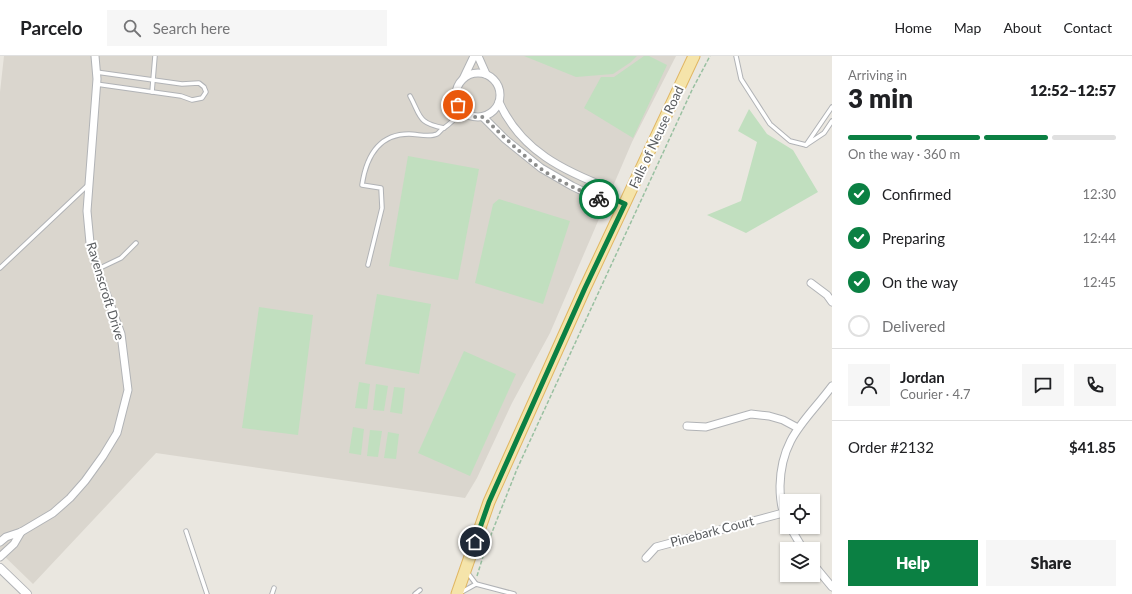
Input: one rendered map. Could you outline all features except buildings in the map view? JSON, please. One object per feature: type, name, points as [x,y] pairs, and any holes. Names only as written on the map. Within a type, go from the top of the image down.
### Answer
[{"type":"main road","name":"Falls of Neuse Road","points":[[458,594],[489,502],[585,288],[694,56]]},
{"type":"street","name":"Ravenscroft Drive","points":[[0,542],[6,537],[21,532],[53,513],[70,498],[85,481],[117,433],[128,390],[121,334],[97,269],[90,243],[87,211],[96,84],[95,56]]},
{"type":"street","points":[[474,56],[464,77],[459,83],[455,98],[462,111],[468,116],[476,118],[490,114],[496,109],[499,102],[499,89],[496,83],[486,74],[478,56]]},
{"type":"street","points":[[464,77],[478,73],[486,74]]},
{"type":"street","points":[[499,102],[506,117],[521,137],[541,154],[571,173],[611,189],[612,198]]},
{"type":"street","points":[[483,117],[540,168],[565,183],[605,202],[612,198]]},
{"type":"street","points":[[513,145],[521,137]]},
{"type":"street","points":[[612,198],[625,204]]},
{"type":"street","points":[[811,283],[827,295],[832,302]]},
{"type":"street","points":[[780,494],[782,463],[798,428],[832,386]]},
{"type":"street","points":[[687,426],[706,427],[751,414],[769,416],[783,420],[798,428]]},
{"type":"street","name":"Pinebark Court","points":[[646,558],[656,547],[780,514]]},
{"type":"street","name":"Ravenscroft Drive","points":[[0,557],[14,544],[21,532]]},
{"type":"street","points":[[0,568],[27,594]]},
{"type":"street","points":[[820,572],[832,587]]},
{"type":"lane","points":[[152,92],[155,56]]},
{"type":"lane","points":[[736,56],[741,78],[770,124],[790,141],[806,145]]},
{"type":"lane","points":[[96,72],[182,84],[199,83],[204,87],[206,92],[202,98],[192,100],[181,96],[96,84]]},
{"type":"lane","points":[[410,96],[420,118],[431,125],[444,128]]},
{"type":"lane","points":[[806,145],[832,107]]},
{"type":"lane","points":[[368,265],[382,208],[381,188],[362,185],[368,160],[376,148],[389,139],[401,134],[430,136],[437,134],[454,121],[462,111]]},
{"type":"lane","points":[[806,145],[825,131],[832,121]]},
{"type":"lane","points":[[820,125],[825,131]]},
{"type":"lane","points":[[0,268],[89,185]]},
{"type":"lane","points":[[97,269],[121,258],[136,243]]},
{"type":"lane","points":[[186,531],[207,594]]},
{"type":"lane","points":[[466,569],[476,584],[514,594]]},
{"type":"lane","points":[[458,594],[476,584]]},
{"type":"lane","points":[[272,594],[274,588]]},
{"type":"lane","points":[[415,594],[420,590]]},
{"type":"path","points":[[477,574],[517,469],[689,96],[710,56]]},
{"type":"shaded area","points":[[4,56],[676,56],[632,142],[550,333],[512,403],[477,478],[465,498],[156,453],[33,584],[0,552],[0,92]]},
{"type":"green space","points":[[524,56],[637,56],[613,74],[576,77]]},
{"type":"green space","points":[[644,56],[649,56],[667,65],[633,138],[584,108],[601,77],[614,77]]},
{"type":"green space","points":[[749,109],[767,134],[793,150],[818,192],[746,233],[707,215],[741,201],[757,142],[738,131]]},
{"type":"green space","points":[[408,156],[479,169],[458,280],[389,266]]},
{"type":"green space","points":[[499,199],[570,221],[543,304],[475,283],[493,204]]},
{"type":"green space","points":[[377,294],[431,304],[419,374],[365,364]]},
{"type":"green space","points":[[259,307],[313,315],[298,435],[242,428]]},
{"type":"green space","points":[[464,351],[516,374],[470,476],[418,453]]},
{"type":"green space","points":[[359,382],[370,384],[367,409],[355,408]]},
{"type":"green space","points":[[376,384],[388,386],[384,411],[373,410]]},
{"type":"green space","points":[[394,387],[405,388],[402,414],[390,412]]},
{"type":"green space","points":[[353,427],[364,429],[361,455],[349,453]]},
{"type":"green space","points":[[370,430],[382,431],[378,457],[367,456]]},
{"type":"green space","points":[[388,432],[399,434],[396,459],[384,458]]},
{"type":"way so far","points":[[458,105],[468,116],[476,118],[483,117],[505,139],[540,168],[599,199]]},
{"type":"route","points":[[475,542],[489,502],[585,288],[625,204],[612,198],[605,202],[599,199]]}]
